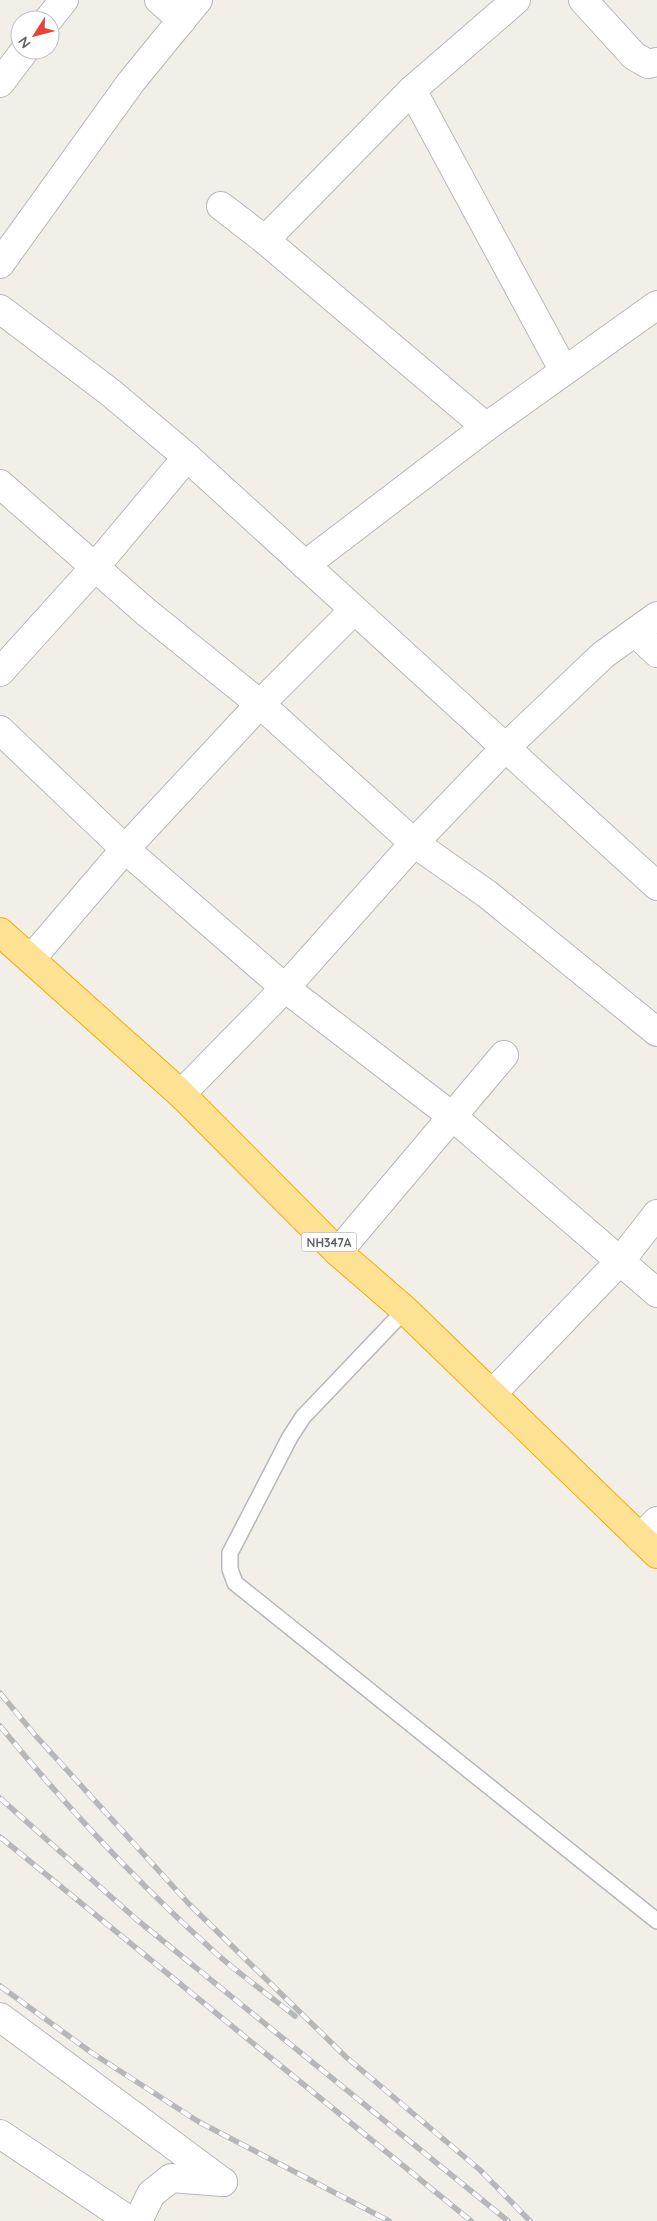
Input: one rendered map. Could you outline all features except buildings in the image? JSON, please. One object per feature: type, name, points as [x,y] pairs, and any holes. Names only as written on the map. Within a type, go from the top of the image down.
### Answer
[{"type":"highway","name":"NH347A","points":[[0,932],[181,1094],[338,1252],[405,1310],[492,1394],[651,1538]]},
{"type":"street","points":[[56,10],[64,0]]},
{"type":"street","points":[[0,264],[130,82],[190,10],[159,0]]},
{"type":"street","points":[[265,240],[412,90],[516,0]]},
{"type":"street","points":[[583,0],[634,56],[648,64],[657,62]]},
{"type":"street","points":[[0,83],[17,60]]},
{"type":"street","points":[[412,90],[564,371]]},
{"type":"street","points":[[221,206],[265,240],[486,426]]},
{"type":"street","points":[[305,565],[486,426],[657,305]]},
{"type":"street","points":[[0,309],[111,393],[187,457],[657,886]]},
{"type":"street","points":[[0,672],[95,567],[187,457]]},
{"type":"street","points":[[0,484],[146,612],[260,704],[414,843],[487,894],[657,1032]]},
{"type":"street","points":[[31,960],[125,849],[260,704],[354,610]]},
{"type":"street","points":[[181,1094],[285,988],[414,843],[506,747],[603,655],[657,616]]},
{"type":"street","points":[[635,632],[657,653]]},
{"type":"street","points":[[0,730],[125,849],[285,988],[453,1117],[657,1292]]},
{"type":"street","points":[[338,1252],[504,1055]]},
{"type":"street","points":[[492,1394],[621,1260],[657,1214]]},
{"type":"street","points":[[0,2017],[223,2182],[171,2178],[151,2194],[138,2221]]},
{"type":"street","points":[[0,2134],[130,2221]]},
{"type":"lane","points":[[405,1310],[320,1397],[290,1437],[230,1553],[230,1569],[235,1583],[657,1921]]},
{"type":"railway","points":[[0,1693],[35,1735],[189,1904],[346,2057],[480,2170],[530,2221]]},
{"type":"railway","points":[[0,1726],[74,1812],[154,1895],[219,1956],[295,2016]]},
{"type":"railway","points":[[0,1798],[136,1919],[508,2221]]},
{"type":"railway","points":[[0,1837],[471,2221]]},
{"type":"railway","points":[[0,1986],[92,2053],[199,2122],[389,2221]]}]
